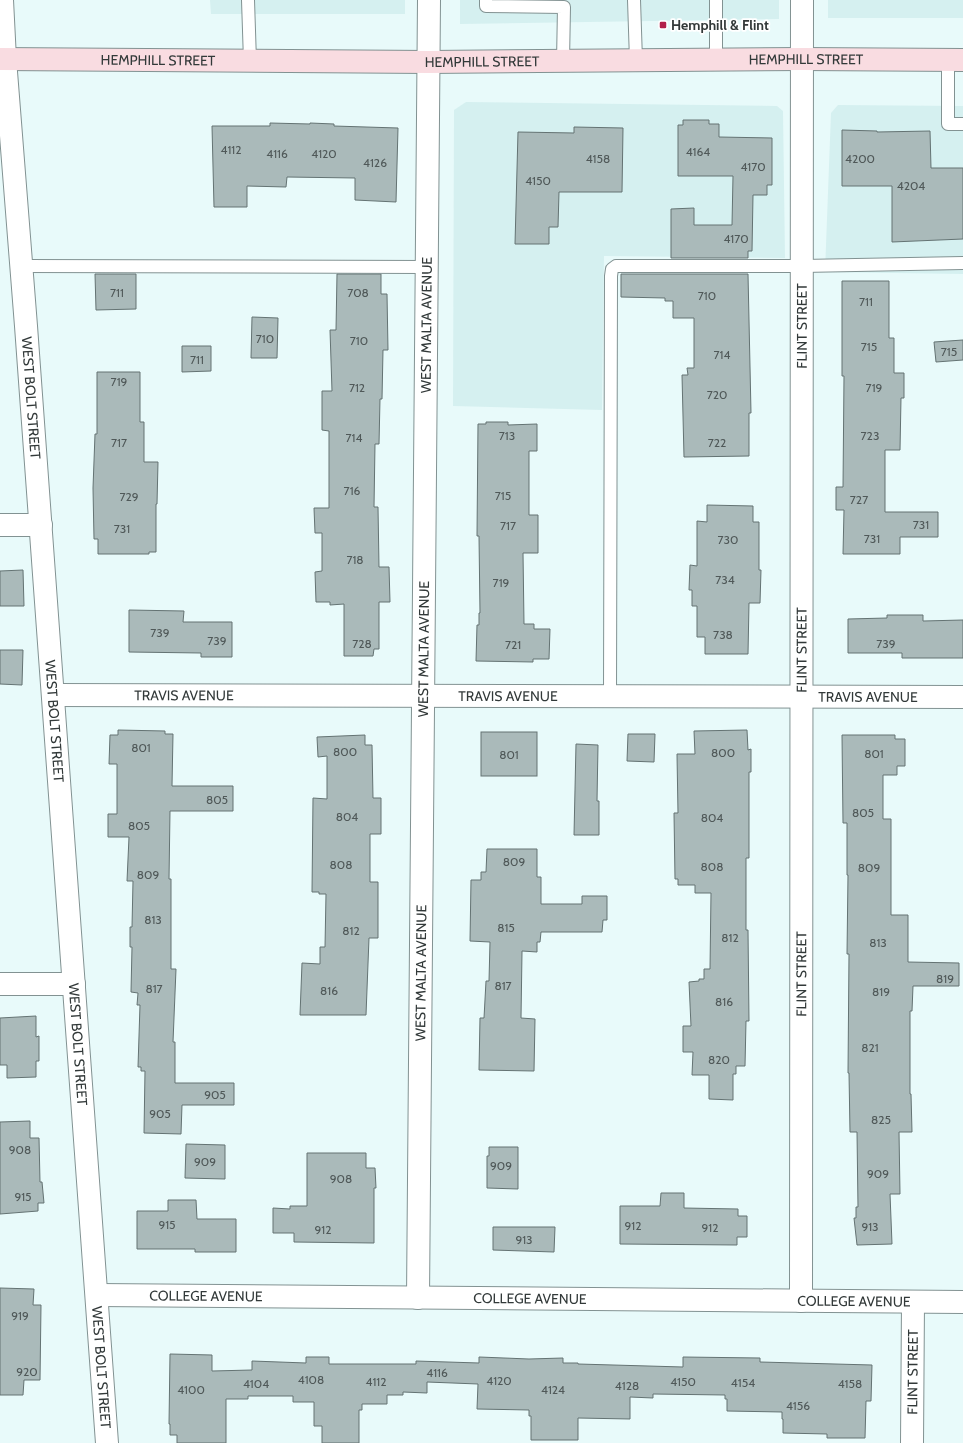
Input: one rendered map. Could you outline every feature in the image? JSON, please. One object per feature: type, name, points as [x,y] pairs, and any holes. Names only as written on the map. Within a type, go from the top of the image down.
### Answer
[{"type":"main road","name":"HEMPHILL STREET","points":[[3,59],[428,62],[802,59],[956,60]]},
{"type":"street","name":"WEST BOLT STREET","points":[[2,0],[3,59],[41,526],[107,1443]]},
{"type":"street","name":"WEST MALTA AVENUE","points":[[418,1298],[429,0]]},
{"type":"street","name":"FLINT STREET","points":[[801,1301],[802,0]]},
{"type":"street","points":[[0,525],[41,526]]},
{"type":"street","name":"TRAVIS AVENUE","points":[[53,695],[963,697]]},
{"type":"street","points":[[0,984],[74,984]]},
{"type":"street","name":"COLLEGE AVENUE","points":[[97,1295],[963,1302]]},
{"type":"street","name":"FLINT STREET","points":[[912,1443],[913,1302]]},
{"type":"lane","points":[[248,0],[250,61]]},
{"type":"lane","points":[[486,0],[486,6],[567,4],[563,61]]},
{"type":"lane","points":[[634,0],[636,60]]},
{"type":"lane","points":[[716,0],[716,60]]},
{"type":"lane","points":[[956,60],[948,124],[963,124]]},
{"type":"lane","points":[[610,696],[610,276],[612,269],[616,266],[802,266],[963,263]]},
{"type":"lane","points":[[21,266],[427,267]]},
{"type":"shaded area","points":[[210,0],[405,0],[405,14],[211,14]]},
{"type":"shaded area","points":[[460,0],[779,0],[779,19],[460,24]]},
{"type":"shaded area","points":[[828,0],[963,0],[963,18],[828,18]]},
{"type":"shaded area","points":[[466,102],[777,106],[783,111],[785,258],[604,256],[602,410],[453,406],[454,110]]},
{"type":"shaded area","points":[[838,105],[963,106],[963,274],[825,272],[831,113]]},
{"type":"building","points":[[683,120],[709,120],[709,124],[719,124],[719,137],[772,138],[772,185],[767,185],[767,195],[753,195],[752,251],[748,251],[748,258],[671,258],[671,209],[694,208],[694,225],[732,225],[733,176],[678,176],[678,125],[683,125]]},
{"type":"building","points":[[270,123],[310,123],[334,124],[334,126],[398,128],[396,202],[355,200],[355,178],[287,177],[286,187],[247,186],[247,207],[214,207],[212,126],[270,126]]},
{"type":"building","points":[[574,127],[623,128],[622,192],[559,192],[558,227],[549,227],[549,244],[515,244],[518,132],[574,133]]},
{"type":"building","points":[[842,130],[877,132],[930,131],[931,168],[963,168],[963,239],[892,242],[892,186],[842,186]]},
{"type":"building","points":[[95,274],[136,274],[136,309],[96,310]]},
{"type":"building","points":[[337,274],[381,274],[381,294],[387,294],[388,350],[383,350],[379,444],[375,444],[374,507],[378,507],[379,567],[389,567],[390,602],[379,602],[379,649],[374,649],[373,656],[344,656],[344,604],[330,605],[330,602],[316,602],[315,572],[322,571],[322,533],[315,533],[314,508],[329,508],[329,431],[322,430],[322,391],[332,391],[330,330],[336,330]]},
{"type":"building","points":[[621,274],[748,274],[751,413],[749,413],[749,456],[684,457],[682,375],[688,375],[687,368],[694,368],[694,318],[673,318],[673,301],[665,301],[665,298],[621,297]]},
{"type":"building","points":[[842,281],[889,281],[889,338],[894,338],[894,373],[904,373],[904,398],[901,398],[900,450],[885,450],[885,512],[938,512],[938,537],[900,537],[900,554],[843,554],[844,510],[836,510],[836,487],[843,487],[844,376],[842,376]]},
{"type":"building","points":[[252,317],[278,318],[277,358],[251,358]]},
{"type":"building","points":[[963,340],[963,360],[936,362],[934,342]]},
{"type":"building","points":[[182,346],[211,346],[211,371],[182,372]]},
{"type":"building","points":[[97,372],[140,372],[140,422],[144,422],[144,462],[158,462],[156,552],[149,552],[149,554],[98,554],[98,539],[94,539],[93,488],[95,434],[97,434]]},
{"type":"building","points":[[486,422],[508,422],[508,425],[537,424],[537,451],[529,451],[529,515],[538,515],[538,553],[523,553],[524,624],[534,624],[534,629],[550,629],[549,659],[533,659],[533,662],[476,661],[477,625],[479,625],[480,613],[479,536],[477,536],[478,424],[486,424]]},
{"type":"building","points":[[707,505],[753,506],[753,522],[759,522],[759,570],[761,570],[760,603],[749,603],[748,654],[705,654],[705,637],[697,637],[697,606],[692,606],[692,590],[689,590],[690,565],[697,566],[697,521],[707,522]]},
{"type":"building","points":[[23,570],[24,606],[0,606],[0,571]]},
{"type":"building","points":[[129,610],[184,611],[183,622],[232,622],[232,657],[201,657],[201,653],[129,652]]},
{"type":"building","points":[[887,615],[923,615],[923,621],[963,620],[963,658],[902,658],[902,653],[848,653],[848,619],[887,618]]},
{"type":"building","points":[[0,650],[23,650],[22,685],[0,684]]},
{"type":"building","points":[[118,730],[165,731],[165,734],[173,734],[172,786],[233,786],[233,811],[170,811],[169,879],[171,879],[171,969],[176,969],[173,1042],[175,1042],[175,1083],[234,1083],[234,1105],[182,1105],[181,1134],[144,1133],[145,1071],[141,1071],[141,1067],[138,1067],[140,1005],[137,1005],[138,993],[131,992],[132,947],[130,947],[130,927],[132,927],[133,881],[127,881],[129,837],[108,837],[108,814],[117,814],[117,764],[109,764],[110,735],[118,735]]},
{"type":"building","points":[[747,730],[748,750],[751,749],[751,772],[749,772],[749,858],[746,858],[746,930],[748,930],[749,1021],[746,1021],[745,1066],[736,1066],[736,1074],[733,1074],[733,1100],[709,1099],[709,1075],[692,1075],[693,1052],[683,1052],[683,1026],[691,1026],[689,982],[704,979],[704,969],[710,969],[711,893],[695,893],[695,885],[678,885],[678,879],[675,879],[674,813],[678,813],[677,754],[695,754],[694,731]]},
{"type":"building","points":[[481,732],[537,732],[537,776],[481,776]]},
{"type":"building","points":[[628,734],[655,734],[654,762],[627,761]]},
{"type":"building","points":[[365,735],[365,745],[372,745],[373,798],[381,798],[381,834],[370,834],[370,882],[378,882],[378,938],[369,938],[366,1015],[300,1015],[302,963],[320,964],[320,947],[325,947],[326,894],[312,892],[313,798],[327,799],[327,756],[318,757],[317,737]]},
{"type":"building","points":[[842,735],[895,735],[895,739],[905,739],[905,766],[897,766],[897,775],[883,775],[883,819],[891,819],[891,915],[908,915],[908,962],[959,963],[959,986],[913,986],[912,1011],[910,1011],[910,1094],[912,1132],[899,1132],[900,1194],[890,1194],[892,1244],[857,1245],[854,1218],[856,1218],[856,1207],[858,1207],[857,1132],[850,1132],[848,1073],[849,954],[847,954],[847,823],[843,823]]},
{"type":"building","points":[[576,744],[598,745],[597,801],[599,801],[599,835],[574,835]]},
{"type":"building","points":[[487,849],[537,849],[537,877],[541,877],[541,904],[582,904],[582,896],[607,896],[607,920],[603,920],[602,932],[541,932],[540,942],[537,942],[537,952],[522,951],[521,1018],[535,1019],[534,1071],[479,1070],[480,1018],[484,1018],[486,981],[489,981],[490,942],[470,941],[471,880],[481,880],[481,872],[486,872]]},
{"type":"building","points":[[36,1016],[36,1037],[39,1036],[39,1061],[36,1061],[36,1077],[7,1078],[7,1065],[0,1065],[0,1018]]},
{"type":"building","points":[[30,1121],[30,1138],[39,1138],[40,1182],[42,1182],[44,1203],[38,1203],[38,1211],[0,1214],[0,1122]]},
{"type":"building","points":[[186,1144],[225,1145],[225,1179],[185,1178]]},
{"type":"building","points":[[489,1147],[518,1147],[518,1189],[487,1188],[487,1156],[489,1156]]},
{"type":"building","points":[[307,1153],[366,1153],[366,1168],[375,1168],[376,1188],[374,1188],[374,1243],[294,1242],[294,1233],[273,1233],[273,1208],[290,1209],[290,1206],[307,1206]]},
{"type":"building","points":[[661,1193],[684,1193],[684,1208],[738,1209],[738,1216],[747,1216],[747,1237],[737,1237],[737,1245],[620,1244],[620,1206],[660,1206]]},
{"type":"building","points":[[168,1200],[196,1200],[197,1219],[236,1219],[236,1252],[195,1252],[195,1249],[137,1249],[137,1211],[168,1211]]},
{"type":"building","points":[[493,1227],[555,1227],[554,1252],[493,1250]]},
{"type":"building","points":[[0,1288],[34,1289],[33,1305],[41,1305],[40,1380],[24,1380],[23,1395],[0,1395]]},
{"type":"building","points":[[170,1354],[212,1355],[212,1371],[252,1370],[252,1361],[306,1363],[306,1357],[329,1357],[329,1364],[416,1364],[416,1361],[479,1363],[479,1357],[529,1359],[563,1358],[563,1363],[683,1367],[683,1357],[760,1358],[760,1362],[872,1365],[871,1401],[866,1401],[865,1438],[827,1438],[827,1434],[783,1433],[782,1412],[727,1411],[727,1399],[725,1399],[725,1395],[653,1394],[653,1398],[630,1397],[630,1419],[578,1418],[578,1440],[531,1440],[531,1416],[529,1416],[529,1410],[477,1409],[478,1384],[427,1382],[427,1393],[403,1392],[403,1395],[387,1395],[387,1404],[362,1404],[362,1410],[359,1410],[359,1443],[322,1443],[322,1426],[314,1426],[314,1402],[293,1402],[293,1396],[248,1396],[248,1399],[226,1399],[226,1443],[177,1443],[177,1435],[170,1435],[169,1424]]},
{"type":"place","name":"Hemphill & Flint","points":[[663,25]]}]
